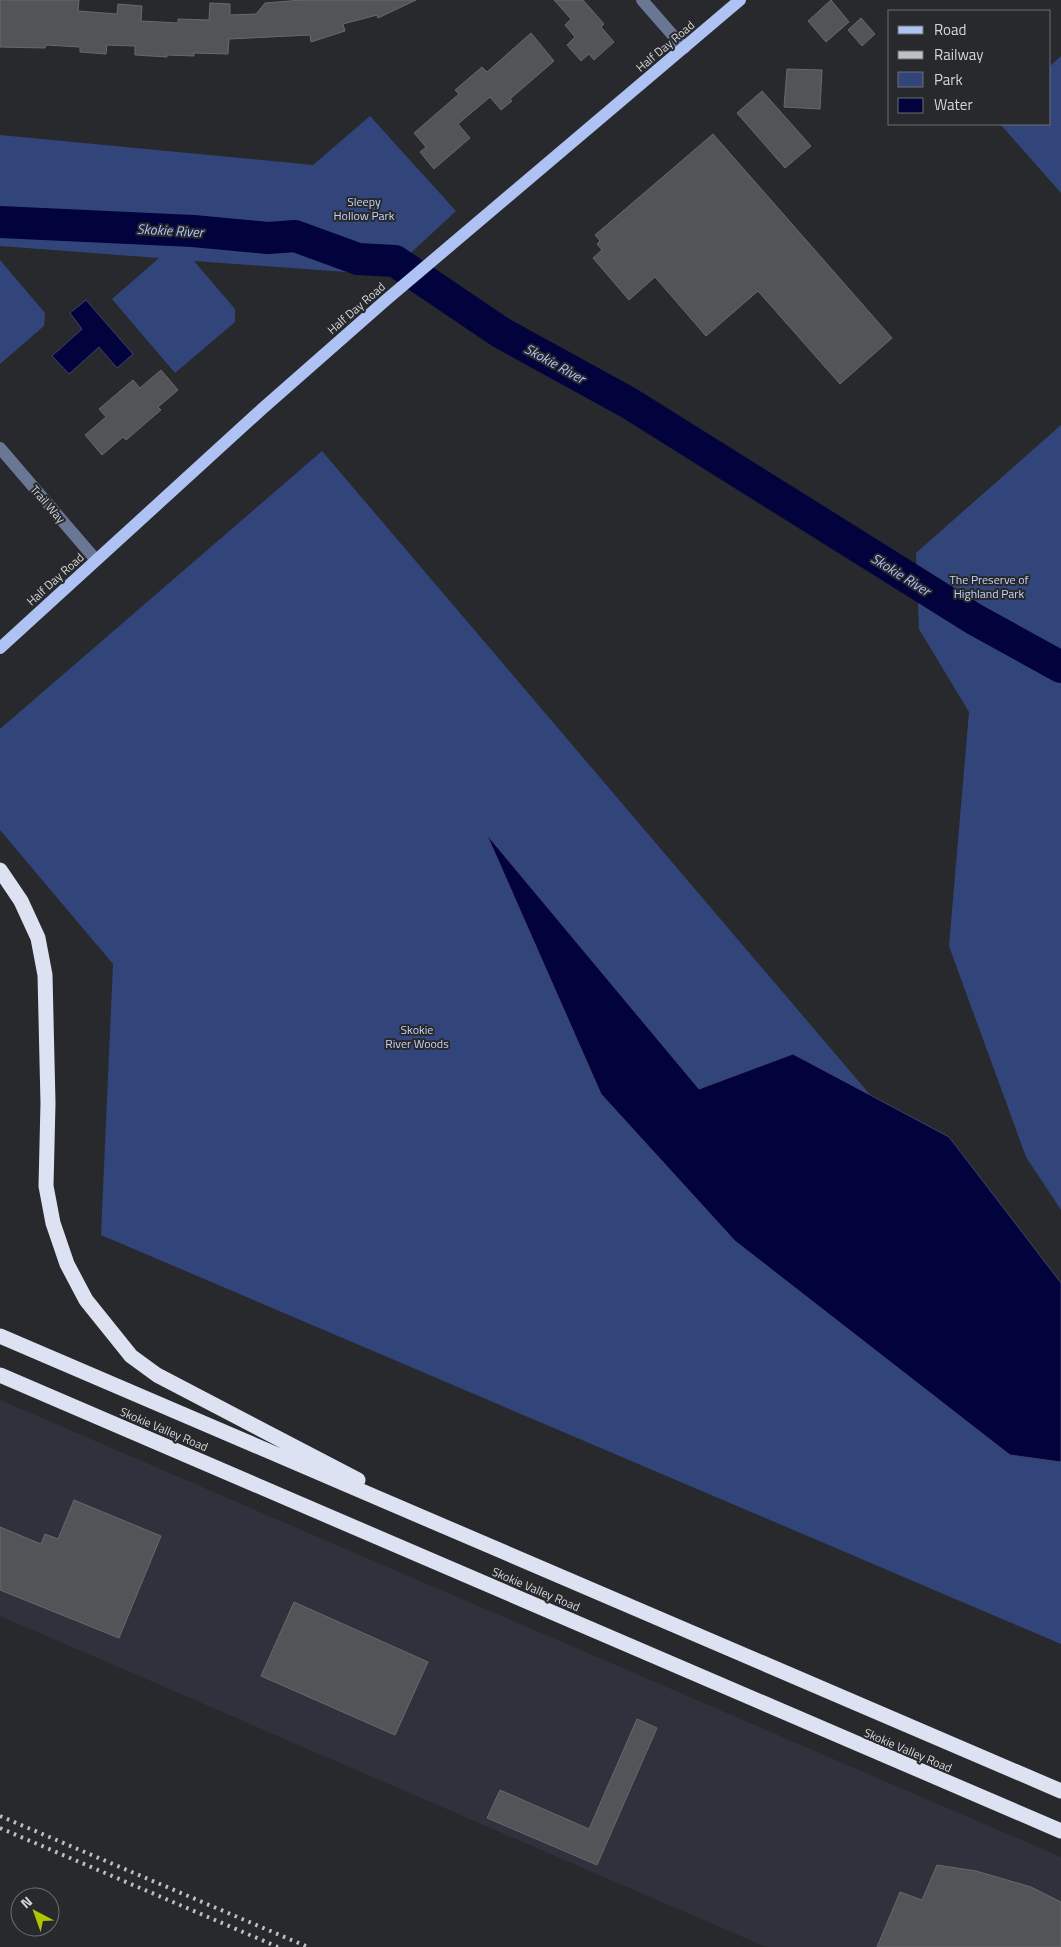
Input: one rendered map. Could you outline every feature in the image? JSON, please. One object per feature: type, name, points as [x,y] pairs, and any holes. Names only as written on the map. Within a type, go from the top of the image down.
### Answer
[{"type":"highway","points":[[0,870],[21,901],[38,938],[44,975],[48,1103],[46,1186],[53,1223],[67,1264],[86,1300],[130,1356],[157,1375],[468,1538]]},
{"type":"highway","name":"Skokie Valley Road","points":[[0,1336],[1061,1791]]},
{"type":"highway","name":"Skokie Valley Road","points":[[0,1375],[1061,1831]]},
{"type":"main road","name":"Half Day Road","points":[[0,648],[262,408],[442,252],[740,0]]},
{"type":"street","points":[[642,0],[684,48]]},
{"type":"street","name":"Trail Way","points":[[0,448],[96,560]]},
{"type":"shaded area","points":[[0,1400],[1061,1857],[1061,1947],[766,1947],[0,1616]]},
{"type":"green space","points":[[1061,56],[1061,193],[1001,125],[1051,125],[1051,65]]},
{"type":"green space","name":"Sleepy Hollow Park","points":[[370,116],[456,211],[387,275],[194,261],[235,309],[235,322],[175,373],[112,299],[159,258],[0,246],[0,135],[313,165]]},
{"type":"green space","points":[[0,260],[45,313],[44,326],[0,364]]},
{"type":"green space","name":"The Preserve of Highland Park","points":[[1061,425],[1061,1210],[1026,1157],[949,946],[969,712],[919,629],[916,553]]},
{"type":"green space","name":"Skokie River Woods","points":[[322,451],[1061,1319],[1061,1644],[101,1235],[113,964],[0,830],[0,729]]},
{"type":"water","points":[[86,300],[133,354],[117,368],[99,347],[69,374],[52,356],[82,329],[70,313]]},
{"type":"water","points":[[487,835],[699,1089],[793,1054],[949,1137],[1061,1283],[1061,1462],[1010,1455],[735,1241],[601,1094]]},
{"type":"building","points":[[0,0],[79,0],[78,11],[117,14],[118,4],[142,6],[141,21],[178,23],[178,19],[209,20],[210,3],[230,4],[230,15],[256,14],[265,3],[302,0],[416,0],[378,18],[377,15],[343,24],[345,31],[311,42],[310,35],[229,39],[228,54],[194,53],[194,56],[167,55],[167,57],[135,55],[135,46],[107,45],[106,54],[80,52],[80,47],[46,45],[45,48],[0,47]]},
{"type":"building","points":[[554,0],[583,0],[604,24],[601,27],[614,42],[594,60],[589,54],[581,61],[567,45],[575,37],[565,25],[571,19]]},
{"type":"building","points":[[831,0],[849,22],[826,42],[808,21]]},
{"type":"building","points":[[861,18],[875,34],[862,46],[848,30]]},
{"type":"building","points":[[531,33],[554,61],[510,99],[512,101],[501,110],[490,97],[458,124],[470,138],[434,169],[420,152],[426,147],[414,133],[459,94],[455,90],[482,67],[487,72]]},
{"type":"building","points":[[787,69],[822,70],[820,109],[784,107]]},
{"type":"building","points":[[762,91],[811,146],[785,168],[737,113]]},
{"type":"building","points":[[713,134],[892,338],[840,384],[758,291],[706,336],[655,277],[629,300],[593,258],[602,250],[597,244],[600,241],[595,235]]},
{"type":"building","points":[[161,370],[178,390],[158,407],[161,410],[126,440],[123,437],[102,455],[85,435],[106,417],[99,409],[133,380],[140,388]]},
{"type":"building","points":[[74,1500],[161,1536],[119,1638],[0,1590],[0,1527],[41,1544],[45,1534],[58,1539]]},
{"type":"building","points":[[294,1602],[428,1662],[395,1735],[261,1676]]},
{"type":"building","points":[[637,1719],[657,1728],[597,1865],[487,1818],[500,1790],[589,1829]]},
{"type":"building","points":[[937,1865],[976,1871],[1031,1887],[1061,1902],[1061,1947],[877,1947],[900,1892],[922,1900]]},
{"type":"waterway","name":"Skokie River","points":[[0,222],[193,231],[268,238],[295,236],[358,259],[395,261],[500,332],[629,403],[974,619],[1061,667]]},
{"type":"railway","points":[[0,1816],[308,1947]]},
{"type":"railway","points":[[0,1828],[278,1947]]}]
